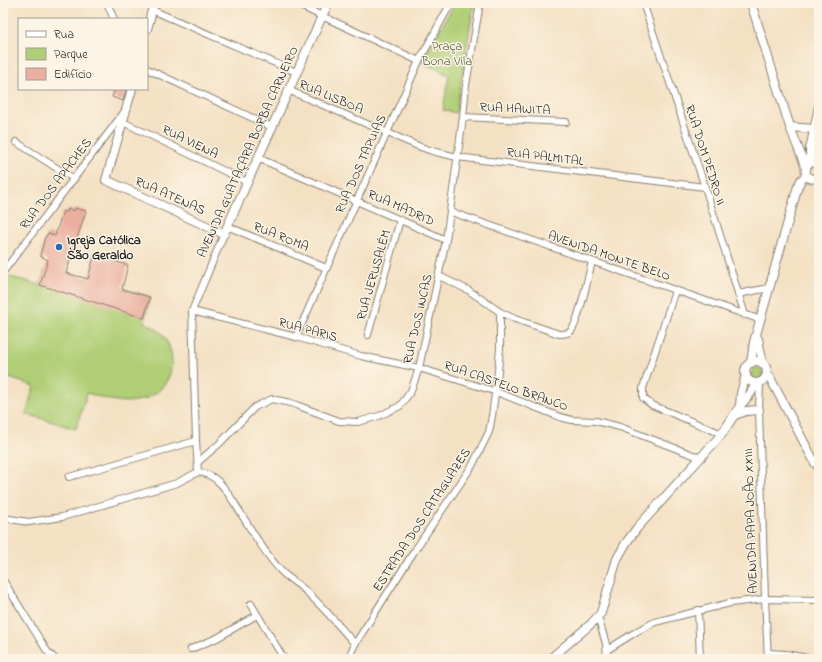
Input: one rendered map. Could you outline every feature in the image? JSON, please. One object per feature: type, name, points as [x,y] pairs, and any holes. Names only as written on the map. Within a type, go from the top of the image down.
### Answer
[{"type":"street","points":[[107,3],[114,18]]},
{"type":"street","points":[[294,3],[418,61]]},
{"type":"street","name":"AVENIDA GUATAÇARA BORBA CARNEIRO","points":[[192,311],[225,230],[328,3]]},
{"type":"street","name":"RUA DOS TAPUIAS","points":[[296,337],[418,61],[451,3]]},
{"type":"street","name":"RUA DOS INCAS","points":[[198,462],[219,444],[256,407],[272,399],[291,403],[339,421],[358,422],[379,416],[400,406],[411,391],[419,368],[451,212],[466,85],[480,3]]},
{"type":"street","name":"RUA DOM PEDRO II","points":[[643,3],[705,187],[745,315]]},
{"type":"street","points":[[751,3],[790,127],[807,169],[813,179],[819,177]]},
{"type":"street","points":[[148,25],[153,7],[296,72]]},
{"type":"street","points":[[148,69],[272,127]]},
{"type":"street","points":[[123,122],[132,90]]},
{"type":"street","name":"RUA LISBOA","points":[[288,90],[387,132]]},
{"type":"street","points":[[807,169],[819,107]]},
{"type":"street","name":"RUA DOS APACHES","points":[[3,272],[127,109]]},
{"type":"street","name":"RUA HAWITA","points":[[463,117],[566,122]]},
{"type":"street","name":"RUA ATENAS","points":[[123,122],[106,180],[225,230]]},
{"type":"street","name":"RUA VIENA","points":[[123,122],[247,182]]},
{"type":"street","points":[[790,127],[814,129]]},
{"type":"street","name":"RUA PALMITAL","points":[[387,132],[432,151],[457,157],[705,187]]},
{"type":"street","points":[[16,142],[74,179]]},
{"type":"street","name":"RUA MADRID","points":[[258,158],[446,240]]},
{"type":"street","points":[[740,406],[741,393],[747,368],[751,363],[754,342],[798,186],[807,169],[813,162],[819,164]]},
{"type":"street","name":"AVENIDA MONTE BELO","points":[[451,212],[761,320]]},
{"type":"street","name":"RUA JERUSALÉM","points":[[368,335],[400,220]]},
{"type":"street","name":"RUA ROMA","points":[[225,230],[326,268]]},
{"type":"street","points":[[439,276],[468,290],[500,312],[559,334],[566,334],[576,322],[592,262]]},
{"type":"street","points":[[738,294],[769,288]]},
{"type":"street","points":[[675,291],[643,388],[643,398],[652,405],[722,434]]},
{"type":"street","points":[[192,311],[198,472]]},
{"type":"street","name":"RUA PARIS","points":[[192,311],[296,337],[361,356],[419,368]]},
{"type":"street","name":"ESTRADA DOS CATAGUAZES","points":[[348,659],[415,550],[472,466],[489,432],[500,348],[500,312]]},
{"type":"street","points":[[757,334],[763,364],[818,465]]},
{"type":"street","points":[[751,363],[756,362],[763,364]]},
{"type":"street","name":"RUA CASTELO BRANCO","points":[[419,368],[494,391],[560,418],[596,421],[620,427],[701,458]]},
{"type":"street","points":[[550,659],[598,617],[606,602],[617,559],[626,543],[637,528],[722,434],[735,416],[740,406],[758,383],[765,379],[767,372]]},
{"type":"street","points":[[746,375],[750,381],[758,383]]},
{"type":"street","name":"AVENIDA PAPA JOÃO XXIII","points":[[758,383],[764,599],[768,656]]},
{"type":"street","points":[[735,416],[746,411],[759,410]]},
{"type":"street","points":[[69,477],[196,441]]},
{"type":"street","points":[[3,518],[29,522],[62,517],[177,483],[198,472],[207,472],[215,478],[228,493],[270,559],[281,571],[311,595],[356,644]]},
{"type":"street","points":[[3,580],[47,651],[55,659]]},
{"type":"street","points":[[607,650],[655,622],[698,610],[730,603],[764,599],[819,600]]},
{"type":"street","points":[[251,604],[284,659]]},
{"type":"street","points":[[698,610],[700,659]]},
{"type":"street","points":[[191,648],[217,638],[257,615]]},
{"type":"street","points":[[598,617],[607,650],[607,659]]},
{"type":"street","points":[[768,656],[786,654],[812,659]]},
{"type":"green space","name":"Praça Bona Vila","points":[[455,3],[474,3],[456,113],[443,110],[449,75],[421,62]]},
{"type":"green space","points":[[46,267],[150,297],[144,322],[156,328],[162,334],[168,343],[171,353],[172,363],[170,373],[160,390],[152,396],[141,400],[127,402],[120,402],[87,393],[76,429],[26,414],[34,386],[3,376],[3,277],[4,275],[40,285]]},
{"type":"green space","points":[[757,368],[761,370],[763,374],[761,378],[757,380],[753,378],[751,374],[753,370]]},
{"type":"building","points":[[115,90],[126,90],[123,101],[112,97]]},
{"type":"building","points":[[75,208],[86,211],[66,273],[88,279],[94,256],[128,265],[122,289],[150,297],[144,318],[40,285],[48,260],[40,256],[45,237],[48,233],[55,236],[63,211],[67,212],[68,209],[74,211]]},
{"type":"place","name":"Igreja Católica São Geraldo","points":[[59,247]]}]
